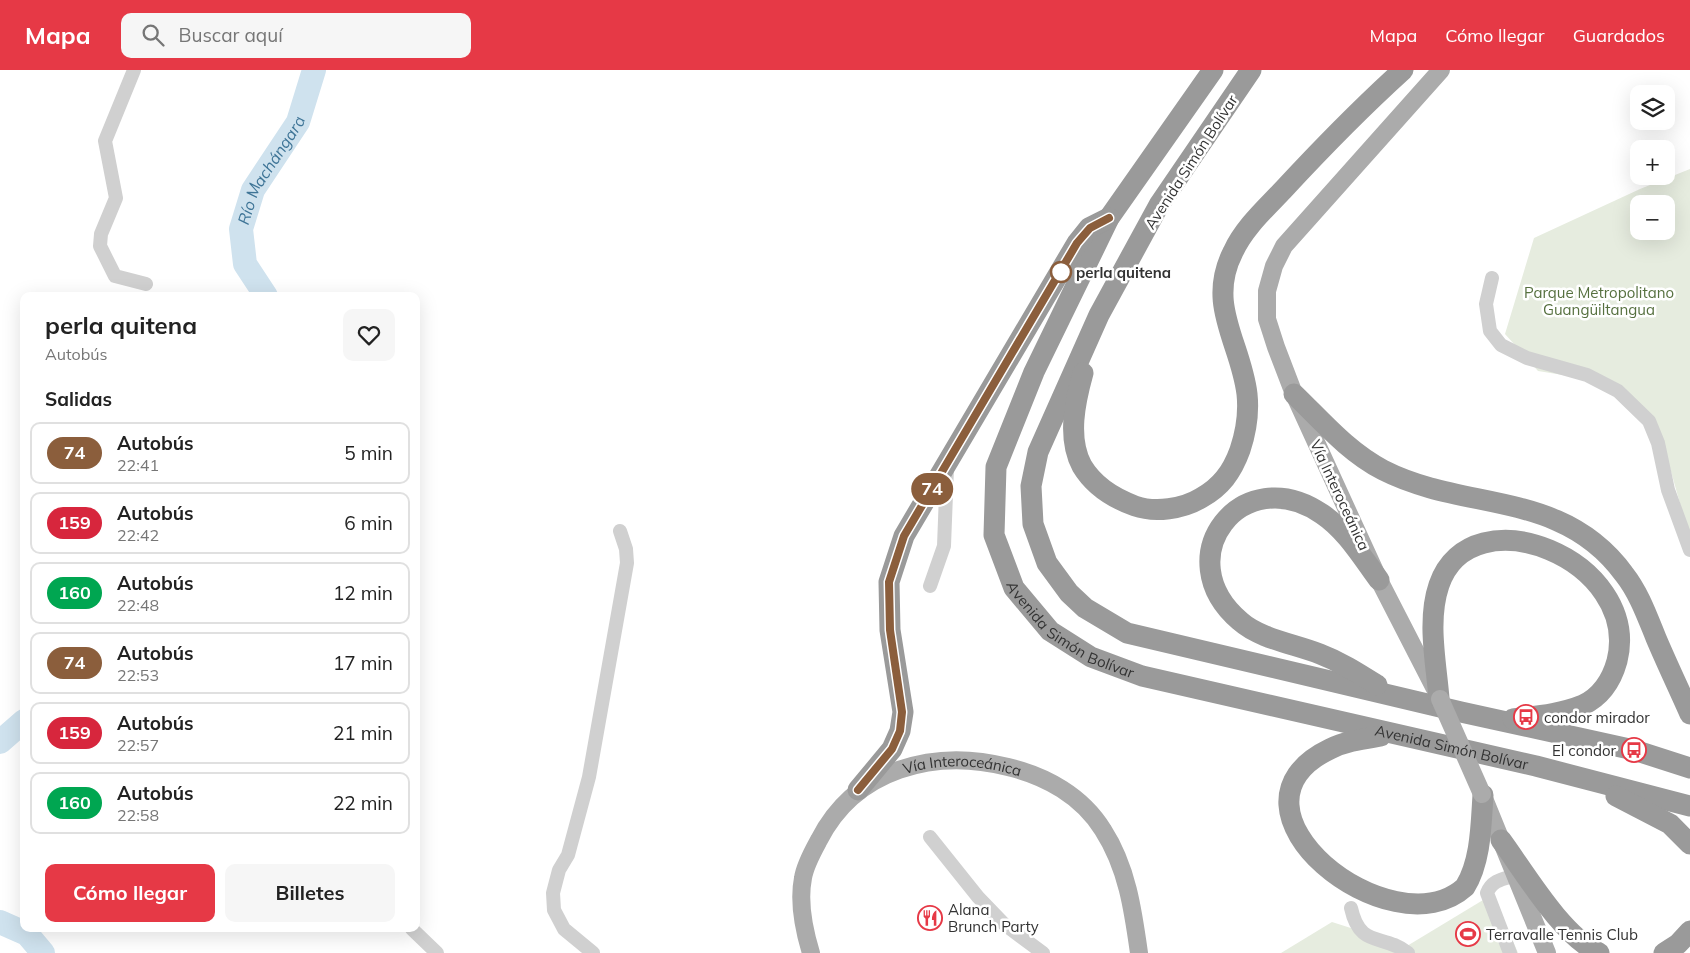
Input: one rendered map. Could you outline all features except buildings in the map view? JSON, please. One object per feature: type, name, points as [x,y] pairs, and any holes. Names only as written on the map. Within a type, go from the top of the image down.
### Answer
[{"type":"highway","name":"Avenida Simón Bolívar","points":[[1213,70],[1109,218],[1034,372],[996,467],[994,535],[1014,588],[1050,630],[1091,657],[1142,676],[1580,777],[1690,806]]},
{"type":"highway","name":"Avenida Simón Bolívar","points":[[1252,70],[1159,205],[1099,315],[1038,452],[1031,486],[1032,524],[1047,563],[1069,593],[1085,608],[1127,633],[1634,750],[1690,768]]},
{"type":"highway","points":[[1099,315],[1079,389],[1075,414],[1074,438],[1078,458],[1088,476],[1101,489],[1120,500],[1138,507],[1174,508],[1195,502],[1213,492],[1228,477],[1236,462],[1247,418],[1245,385],[1241,366],[1225,320],[1222,299],[1223,279],[1232,252],[1248,228],[1300,172],[1403,70]]},
{"type":"highway","points":[[858,790],[892,749],[900,731],[902,712],[890,630],[889,582],[904,536],[1077,243],[1090,228],[1109,218]]},
{"type":"highway","points":[[1294,394],[1357,453],[1383,470],[1419,484],[1532,509],[1581,533],[1602,550],[1624,573],[1639,597],[1690,714]]},
{"type":"highway","points":[[1379,580],[1338,527],[1323,514],[1295,500],[1260,500],[1245,505],[1223,521],[1211,550],[1211,570],[1215,588],[1221,601],[1240,622],[1262,633],[1350,668],[1390,693]]},
{"type":"highway","points":[[1439,699],[1434,609],[1439,585],[1447,567],[1460,554],[1476,546],[1496,541],[1519,541],[1538,545],[1574,562],[1589,573],[1602,589],[1611,603],[1616,622],[1619,640],[1618,657],[1614,674],[1604,690],[1586,704],[1563,712],[1498,720]]},
{"type":"highway","points":[[1378,919],[1351,908],[1321,882],[1297,847],[1290,829],[1289,812],[1292,792],[1299,776],[1311,760],[1329,749],[1348,742],[1392,735]]},
{"type":"highway","points":[[1580,777],[1670,824],[1690,844]]},
{"type":"highway","points":[[1417,922],[1434,915],[1451,904],[1465,887],[1473,868],[1478,846],[1482,794]]},
{"type":"highway","points":[[1501,840],[1567,928],[1583,943],[1599,953]]},
{"type":"highway","points":[[1664,953],[1678,944],[1690,932]]},
{"type":"main road","name":"Vía Interoceánica","points":[[1442,70],[1284,246],[1274,266],[1267,291],[1267,319],[1294,394],[1379,580],[1439,699],[1482,794],[1547,953]]},
{"type":"main road","name":"Vía Interoceánica","points":[[811,953],[805,932],[802,906],[803,878],[814,849],[827,823],[858,790],[879,779],[920,764],[970,760],[1017,769],[1040,777],[1070,794],[1089,811],[1117,854],[1132,908],[1139,953]]},
{"type":"street","points":[[134,70],[105,141],[116,198],[101,234],[100,246],[115,276],[146,284]]},
{"type":"street","points":[[1492,278],[1486,304],[1490,331],[1500,345],[1527,358],[1587,375],[1618,391],[1649,421],[1658,442],[1668,490],[1690,550]]},
{"type":"street","points":[[930,586],[944,546],[947,465]]},
{"type":"street","points":[[593,953],[564,929],[554,910],[553,893],[559,870],[568,855],[589,777],[627,564],[626,549],[620,531]]},
{"type":"street","points":[[930,837],[978,897],[1004,924],[1043,953]]},
{"type":"street","points":[[1510,953],[1487,893],[1496,882],[1516,875]]},
{"type":"street","points":[[1351,908],[1354,922],[1361,932],[1402,948],[1408,953]]},
{"type":"street","points":[[415,932],[437,953]]},
{"type":"green space","name":"Parque Metropolitano Guangüiltangua","points":[[1690,169],[1690,539],[1661,436],[1600,381],[1538,371],[1505,334],[1534,238],[1650,185],[1675,185],[1675,175]]},
{"type":"green space","name":"Terravalle Tennis Club","points":[[1493,894],[1518,953],[1281,953],[1332,922],[1407,946]]},
{"type":"waterway","name":"Río Machángara","points":[[263,292],[245,264],[241,229],[253,190],[298,122],[314,70]]},
{"type":"waterway","name":"Río Machángara","points":[[0,742],[20,724]]},
{"type":"waterway","name":"Río Machángara","points":[[0,922],[20,931]]},
{"type":"waterway","name":"Río Machángara","points":[[22,932],[27,934],[43,953]]},
{"type":"bus line","name":"74","points":[[858,790],[892,749],[900,731],[902,712],[890,630],[889,582],[904,536],[1077,243],[1090,228],[1109,218]]},
{"type":"place","name":"perla quitena","points":[[1061,272]]},
{"type":"place","name":"condor mirador","points":[[1526,717]]},
{"type":"place","name":"El condor","points":[[1634,750]]},
{"type":"place","name":"Alana Brunch Party","points":[[930,918]]},
{"type":"place","name":"Terravalle Tennis Club","points":[[1468,934]]}]
